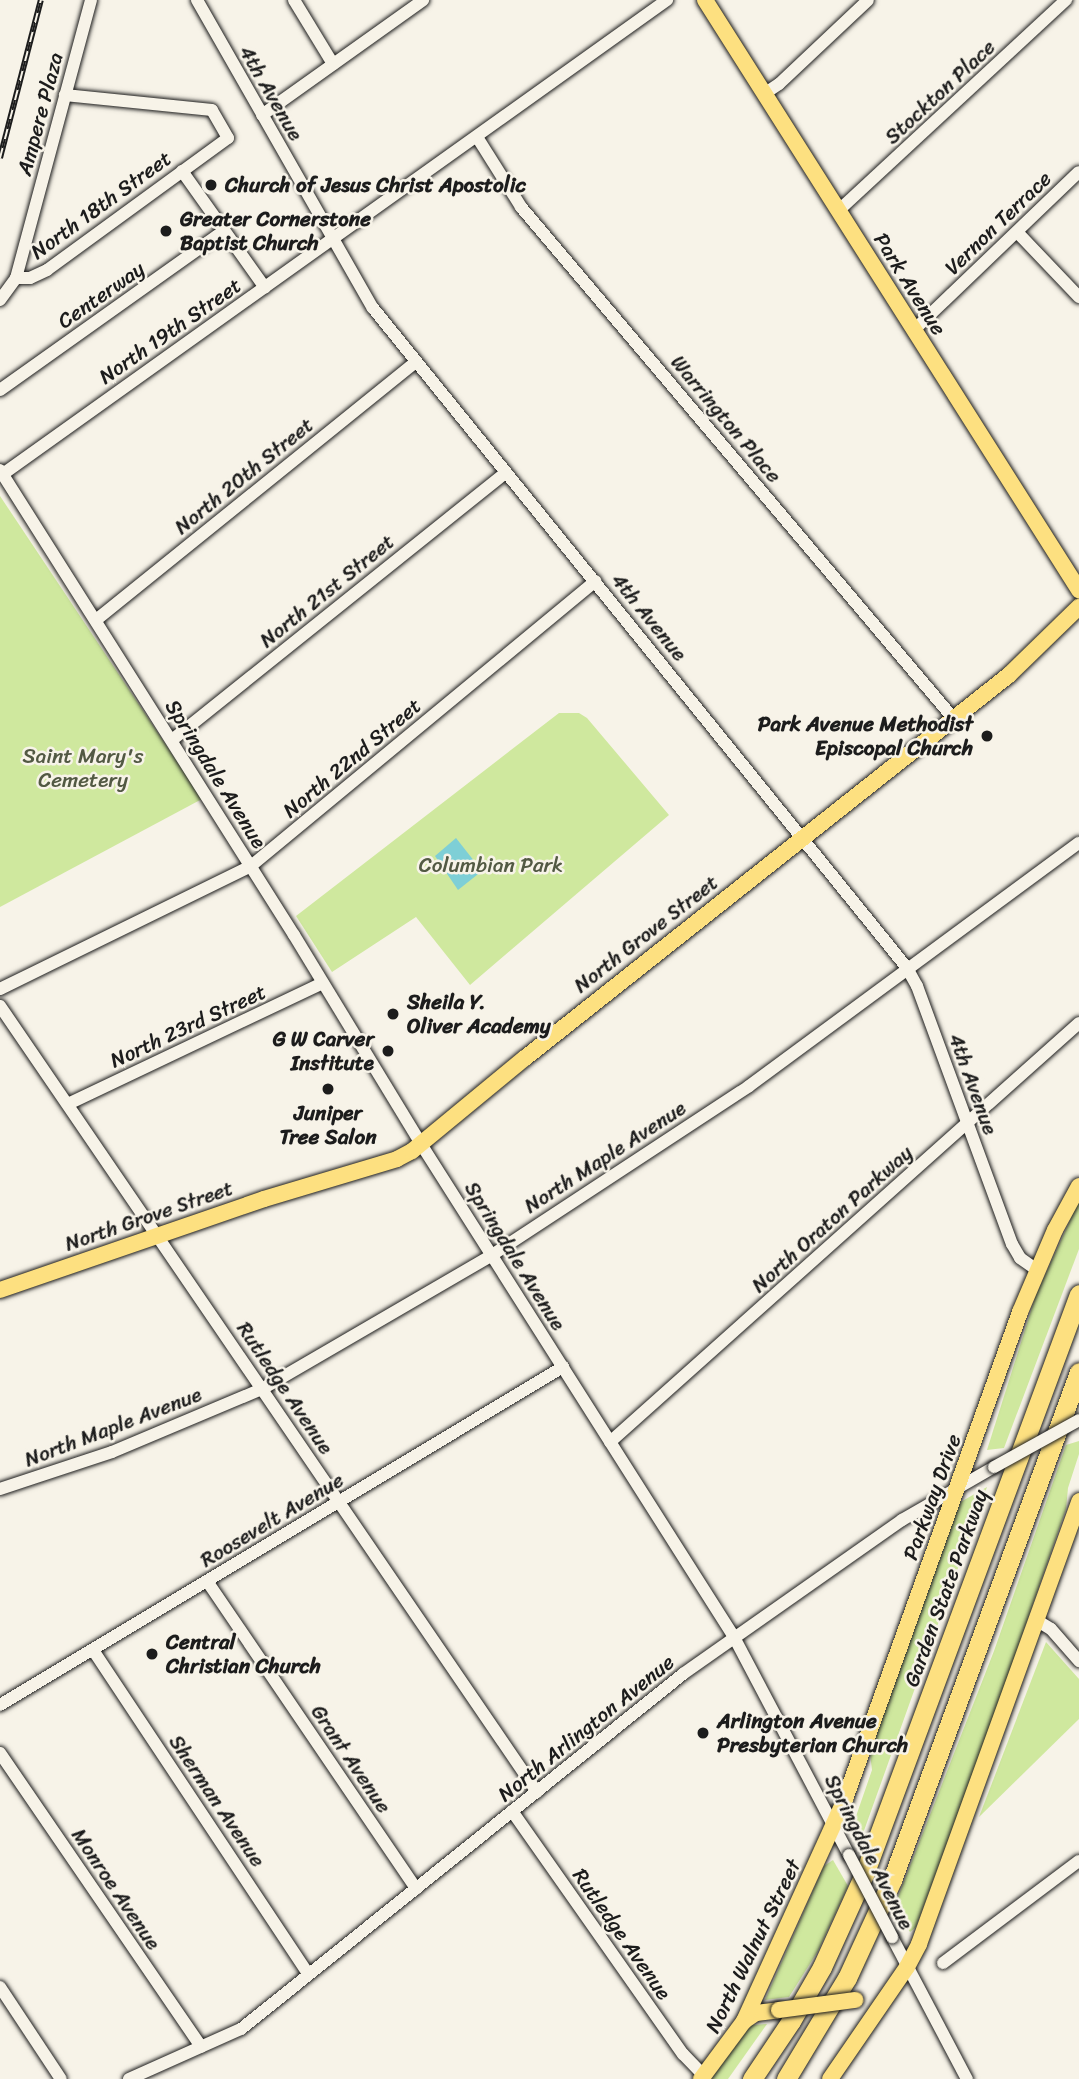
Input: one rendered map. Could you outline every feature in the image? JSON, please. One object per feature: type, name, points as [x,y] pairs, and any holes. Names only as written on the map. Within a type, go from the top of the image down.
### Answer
[{"type":"highway","name":"Garden State Parkway","points":[[752,2079],[811,1985],[861,1882],[1079,1294]]},
{"type":"highway","points":[[786,2079],[847,1978],[888,1891],[1079,1372]]},
{"type":"main road","name":"Park Avenue","points":[[705,0],[1079,590]]},
{"type":"main road","name":"North Grove Street","points":[[0,1290],[156,1236],[397,1159],[421,1144],[1009,675],[1079,607]]},
{"type":"main road","name":"Parkway Drive","points":[[834,1826],[1037,1270],[1079,1186]]},
{"type":"main road","points":[[830,2079],[907,1967],[928,1920],[1079,1501]]},
{"type":"main road","name":"North Walnut Street","points":[[703,2077],[744,2021],[834,1826]]},
{"type":"main road","points":[[744,2021],[756,2013],[855,2000],[865,2004],[867,2012],[858,2037]]},
{"type":"street","name":"Ampere Plaza","points":[[16,278],[91,0]]},
{"type":"street","name":"4th Avenue","points":[[197,0],[373,309],[907,968],[917,986],[1012,1244],[1020,1258],[1037,1270]]},
{"type":"street","points":[[293,0],[334,64]]},
{"type":"street","points":[[262,115],[423,0]]},
{"type":"street","name":"North 19th Street","points":[[1,472],[333,240],[667,0]]},
{"type":"street","points":[[764,94],[779,84],[868,0]]},
{"type":"street","name":"Stockton Place","points":[[838,211],[1066,0]]},
{"type":"street","name":"North 18th Street","points":[[0,300],[16,278],[30,278],[47,270],[228,138],[212,110],[65,95]]},
{"type":"street","name":"Warrington Place","points":[[477,137],[522,206],[954,719]]},
{"type":"street","points":[[182,171],[265,288]]},
{"type":"street","name":"Vernon Terrace","points":[[914,330],[1079,172]]},
{"type":"street","name":"Centerway","points":[[0,390],[224,230]]},
{"type":"street","points":[[1017,232],[1079,297]]},
{"type":"street","name":"North 20th Street","points":[[96,620],[416,362]]},
{"type":"street","name":"Springdale Avenue","points":[[1,472],[251,866],[421,1144],[734,1637],[967,2079]]},
{"type":"street","name":"North 21st Street","points":[[172,740],[506,472]]},
{"type":"street","name":"North 22nd Street","points":[[0,989],[251,866],[595,581]]},
{"type":"street","name":"North Maple Avenue","points":[[0,1489],[112,1452],[262,1389],[492,1255],[741,1091],[1079,843]]},
{"type":"street","name":"North 23rd Street","points":[[68,1104],[323,983]]},
{"type":"street","name":"Rutledge Avenue","points":[[0,1006],[537,1792]]},
{"type":"street","name":"North Oraton Parkway","points":[[610,1442],[1079,1023]]},
{"type":"street","name":"Roosevelt Avenue","points":[[0,1705],[563,1367]]},
{"type":"street","name":"North Arlington Avenue","points":[[129,2079],[241,2028],[683,1674],[902,1520],[1079,1420]]},
{"type":"street","name":"Grant Avenue","points":[[207,1581],[416,1889]]},
{"type":"street","points":[[1036,1619],[1051,1629],[1079,1661]]},
{"type":"street","name":"Sherman Avenue","points":[[93,1650],[309,1974]]},
{"type":"street","name":"Monroe Avenue","points":[[0,1753],[201,2047]]},
{"type":"street","name":"Rutledge Avenue","points":[[512,1811],[683,2054],[703,2077]]},
{"type":"street","points":[[943,1962],[1079,1861]]},
{"type":"street","points":[[0,1987],[61,2079]]},
{"type":"green space","name":"Saint Mary's Cemetery","points":[[0,496],[202,799],[0,907]]},
{"type":"green space","name":"Columbian Park","points":[[559,713],[579,713],[587,718],[669,815],[470,985],[416,917],[332,972],[296,916]]},
{"type":"green space","points":[[1079,1201],[1079,1249],[1004,1448],[987,1450],[1036,1295]]},
{"type":"green space","points":[[1079,1441],[1079,1454],[1068,1488],[1066,1509],[916,1927],[910,1932],[894,1907],[994,1651],[1066,1445]]},
{"type":"green space","points":[[987,1487],[861,1839],[853,1825],[872,1770],[870,1754],[957,1504]]},
{"type":"green space","points":[[1046,1642],[1079,1679],[1079,1719],[979,1817]]},
{"type":"green space","points":[[833,1860],[848,1886],[818,1951],[789,1997],[765,2000],[824,1866]]},
{"type":"green space","points":[[767,2024],[728,2079],[711,2079],[751,2025]]},
{"type":"water","points":[[456,838],[482,871],[458,890],[435,856]]},
{"type":"railway","points":[[0,158],[41,0]]},
{"type":"place","name":"Church of Jesus Christ Apostolic","points":[[211,185]]},
{"type":"place","name":"Greater Cornerstone Baptist Church","points":[[166,231]]},
{"type":"place","name":"Park Avenue Methodist Episcopal Church","points":[[987,736]]},
{"type":"place","name":"Sheila Y. Oliver Academy","points":[[393,1014]]},
{"type":"place","name":"G W Carver Institute","points":[[388,1051]]},
{"type":"place","name":"Juniper Tree Salon","points":[[328,1089]]},
{"type":"place","name":"Central Christian Church","points":[[152,1654]]},
{"type":"place","name":"Arlington Avenue Presbyterian Church","points":[[703,1733]]}]
